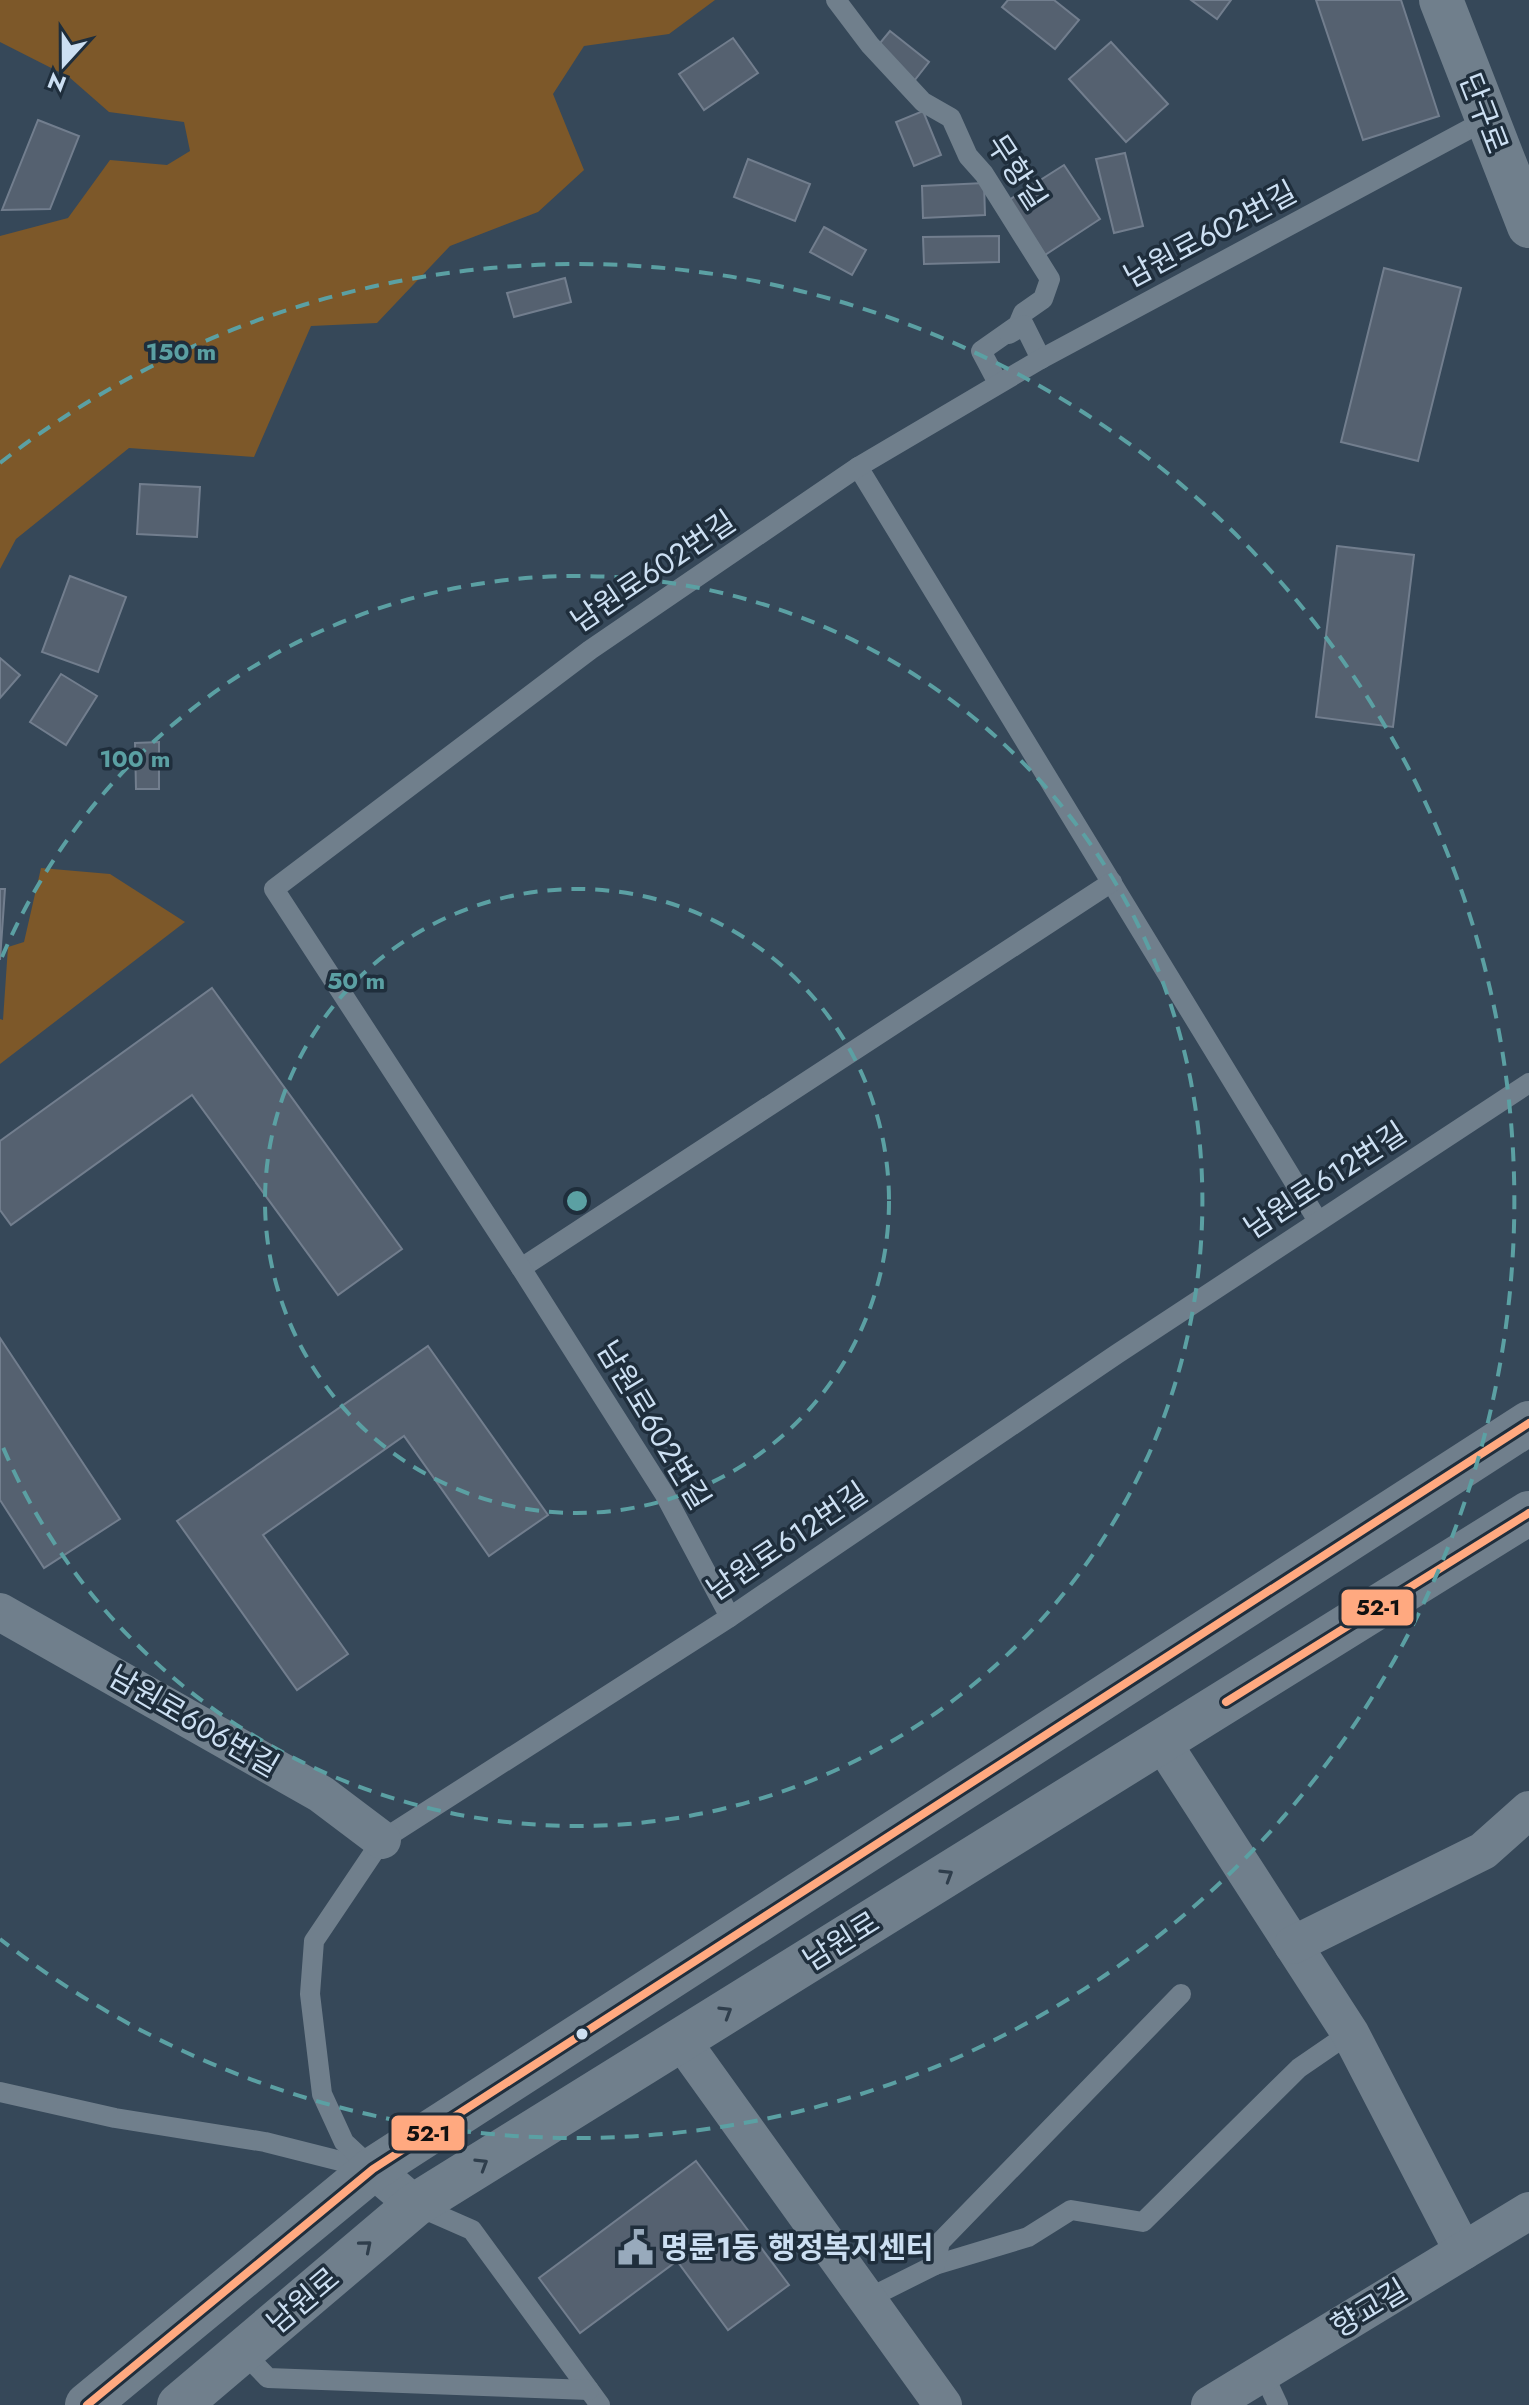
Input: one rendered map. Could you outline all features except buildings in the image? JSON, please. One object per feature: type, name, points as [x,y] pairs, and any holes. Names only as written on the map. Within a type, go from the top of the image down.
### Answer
[{"type":"street","name":"단구로","points":[[1441,0],[1529,226]]},
{"type":"street","name":"남원로","points":[[87,2405],[373,2169],[1529,1423]]},
{"type":"street","name":"남원로","points":[[179,2405],[415,2205],[1529,1513]]},
{"type":"street","name":"남원로606번길","points":[[0,1612],[321,1794],[382,1840]]},
{"type":"street","points":[[1162,1742],[1350,2033],[1463,2251]]},
{"type":"street","points":[[1293,1945],[1483,1851],[1529,1810]]},
{"type":"street","points":[[681,2040],[943,2405]]},
{"type":"street","points":[[373,2169],[415,2205]]},
{"type":"street","name":"향교길","points":[[1210,2405],[1270,2389],[1463,2251],[1529,2211]]},
{"type":"lane","name":"무항길","points":[[836,0],[870,45],[923,102],[951,118],[968,156],[984,174],[1050,279],[1043,299],[1023,313],[1018,325],[989,347]]},
{"type":"lane","name":"남원로602번길","points":[[730,1617],[665,1495],[274,889],[590,650],[858,467],[1041,359],[1486,120]]},
{"type":"lane","points":[[998,383],[981,351],[1024,325],[1041,359]]},
{"type":"lane","points":[[858,467],[1318,1221]]},
{"type":"lane","points":[[521,1268],[1112,882]]},
{"type":"lane","name":"남원로612번길","points":[[373,2169],[344,2142],[322,2094],[310,1994],[314,1941],[382,1840],[730,1617],[1318,1221],[1529,1083]]},
{"type":"lane","points":[[935,2265],[940,2242],[1181,1994]]},
{"type":"lane","points":[[867,2299],[935,2265],[1028,2237],[1071,2210],[1143,2222],[1299,2068],[1350,2033]]},
{"type":"lane","points":[[0,2092],[115,2118],[265,2142],[373,2169]]},
{"type":"lane","points":[[415,2205],[472,2230],[594,2398]]},
{"type":"lane","points":[[242,2351],[268,2378],[594,2398]]},
{"type":"shaded area","points":[[0,0],[715,0],[669,34],[584,46],[553,94],[584,170],[538,212],[450,246],[377,323],[311,326],[254,457],[129,448],[16,539],[0,569],[0,236],[68,218],[110,160],[167,165],[190,151],[184,122],[109,112],[69,77],[0,42]]},
{"type":"shaded area","points":[[41,868],[110,874],[185,922],[0,1064],[0,1019],[3,1020],[8,947],[24,942]]},
{"type":"transit line","name":"52-1","points":[[87,2405],[373,2169],[1529,1423]]},
{"type":"transit line","name":"52-1","points":[[1226,1702],[1529,1513]]},
{"type":"place","name":"명륜1동 행정복지센터","points":[[635,2247]]}]
